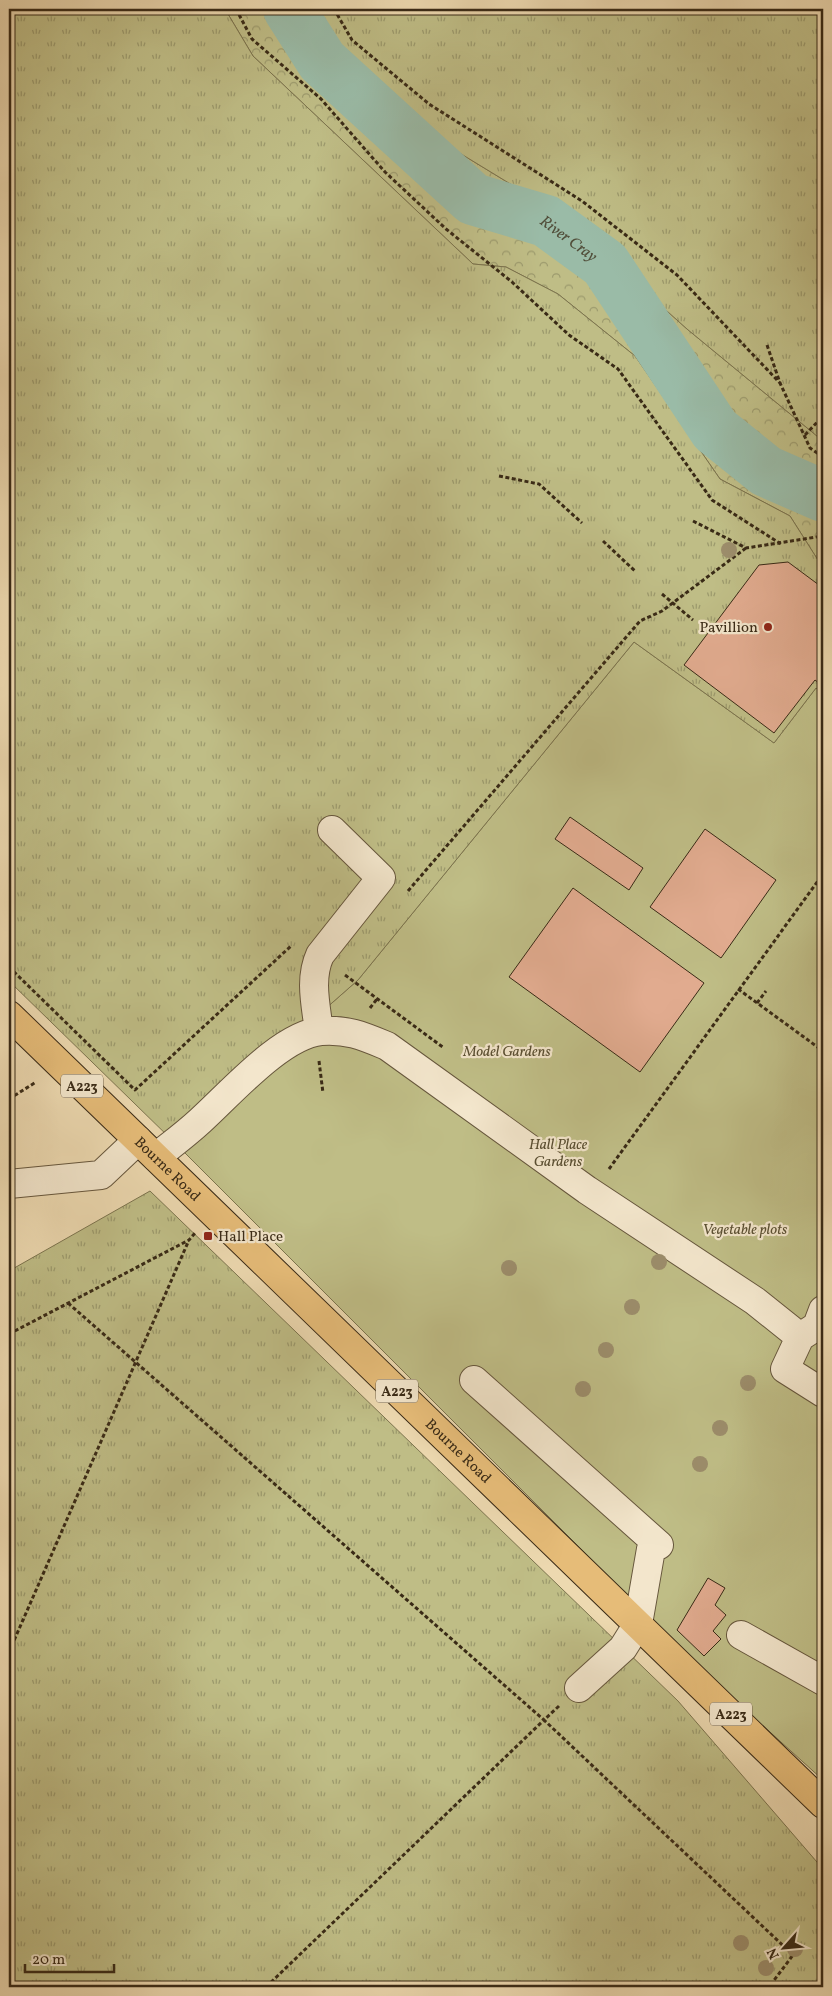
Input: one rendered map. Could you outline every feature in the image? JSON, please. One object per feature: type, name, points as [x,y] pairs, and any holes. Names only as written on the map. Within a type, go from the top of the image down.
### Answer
[{"type":"main road","name":"Bourne Road","points":[[9,1015],[823,1804]]},
{"type":"lane","points":[[319,1031],[314,993],[315,966],[320,955],[381,878],[332,830]]},
{"type":"lane","points":[[9,1184],[102,1175],[198,1123],[276,1051],[297,1038],[319,1031],[353,1032],[386,1046],[587,1190],[755,1301],[800,1337]]},
{"type":"lane","points":[[823,1310],[817,1326],[800,1337],[785,1368],[823,1393]]},
{"type":"lane","points":[[474,1380],[659,1545],[651,1549],[638,1624],[623,1648],[578,1688]]},
{"type":"lane","points":[[740,1635],[823,1681]]},
{"type":"path","points":[[236,9],[252,39],[321,99],[385,172],[446,230],[512,282],[569,335],[618,368],[712,500],[781,544]]},
{"type":"path","points":[[334,9],[352,40],[428,104],[582,201],[677,275],[780,383]]},
{"type":"path","points":[[767,345],[780,383],[810,448],[823,457]]},
{"type":"path","points":[[805,435],[823,416]]},
{"type":"path","points":[[499,476],[539,484],[582,523]]},
{"type":"path","points":[[693,521],[746,548]]},
{"type":"path","points":[[401,899],[640,621],[673,604],[746,548],[823,536]]},
{"type":"path","points":[[602,541],[636,572]]},
{"type":"path","points":[[662,594],[693,620]]},
{"type":"path","points":[[606,1172],[660,1101],[738,989],[823,874]]},
{"type":"path","points":[[9,966],[135,1090],[294,944]]},
{"type":"path","points":[[339,970],[377,999],[368,1011]]},
{"type":"path","points":[[738,989],[823,1051]]},
{"type":"path","points":[[757,1003],[766,991]]},
{"type":"path","points":[[319,1058],[323,1093]]},
{"type":"path","points":[[9,1334],[189,1240],[216,1215]]},
{"type":"path","points":[[9,1652],[189,1240]]},
{"type":"path","points":[[68,1303],[544,1720],[793,1955],[769,1987]]},
{"type":"path","points":[[266,1987],[544,1720]]},
{"type":"green space","points":[[9,9],[225,9],[253,56],[473,264],[506,267],[558,294],[635,356],[720,479],[790,516],[823,568],[823,693],[816,688],[774,743],[634,642],[358,980],[174,1142],[9,981]]},
{"type":"green space","points":[[225,9],[309,9],[314,22],[435,138],[558,213],[687,329],[823,441],[823,568],[790,516],[720,479],[635,356],[558,294],[506,267],[473,264],[253,56]]},
{"type":"green space","points":[[309,9],[823,9],[823,441],[687,329],[558,213],[435,138],[314,22]]},
{"type":"green space","name":"Hall Place Gardens","points":[[634,642],[774,743],[816,688],[823,693],[823,1780],[709,1677],[174,1142],[358,980]]},
{"type":"green space","points":[[150,1191],[678,1701],[823,1869],[823,1987],[9,1987],[9,1271]]},
{"type":"building","name":"Pavillion","points":[[788,562],[823,588],[823,686],[815,680],[774,733],[684,665],[759,565]]},
{"type":"building","points":[[570,817],[643,868],[629,890],[555,839]]},
{"type":"building","points":[[705,829],[776,880],[721,958],[650,907]]},
{"type":"building","points":[[573,888],[704,983],[640,1072],[509,977]]},
{"type":"building","points":[[708,1578],[725,1588],[715,1605],[726,1615],[713,1631],[721,1639],[704,1656],[677,1630]]},
{"type":"waterway","name":"River Cray","points":[[289,9],[322,61],[473,199],[546,221],[605,264],[715,430],[766,471],[823,496]]},
{"type":"place","name":"Pavillion","points":[[768,627]]},
{"type":"place","name":"Hall Place","points":[[208,1236]]},
{"type":"park label","name":"Model Gardens","points":[[507,1051]]},
{"type":"park label","name":"Vegetable plots","points":[[745,1229]]}]
